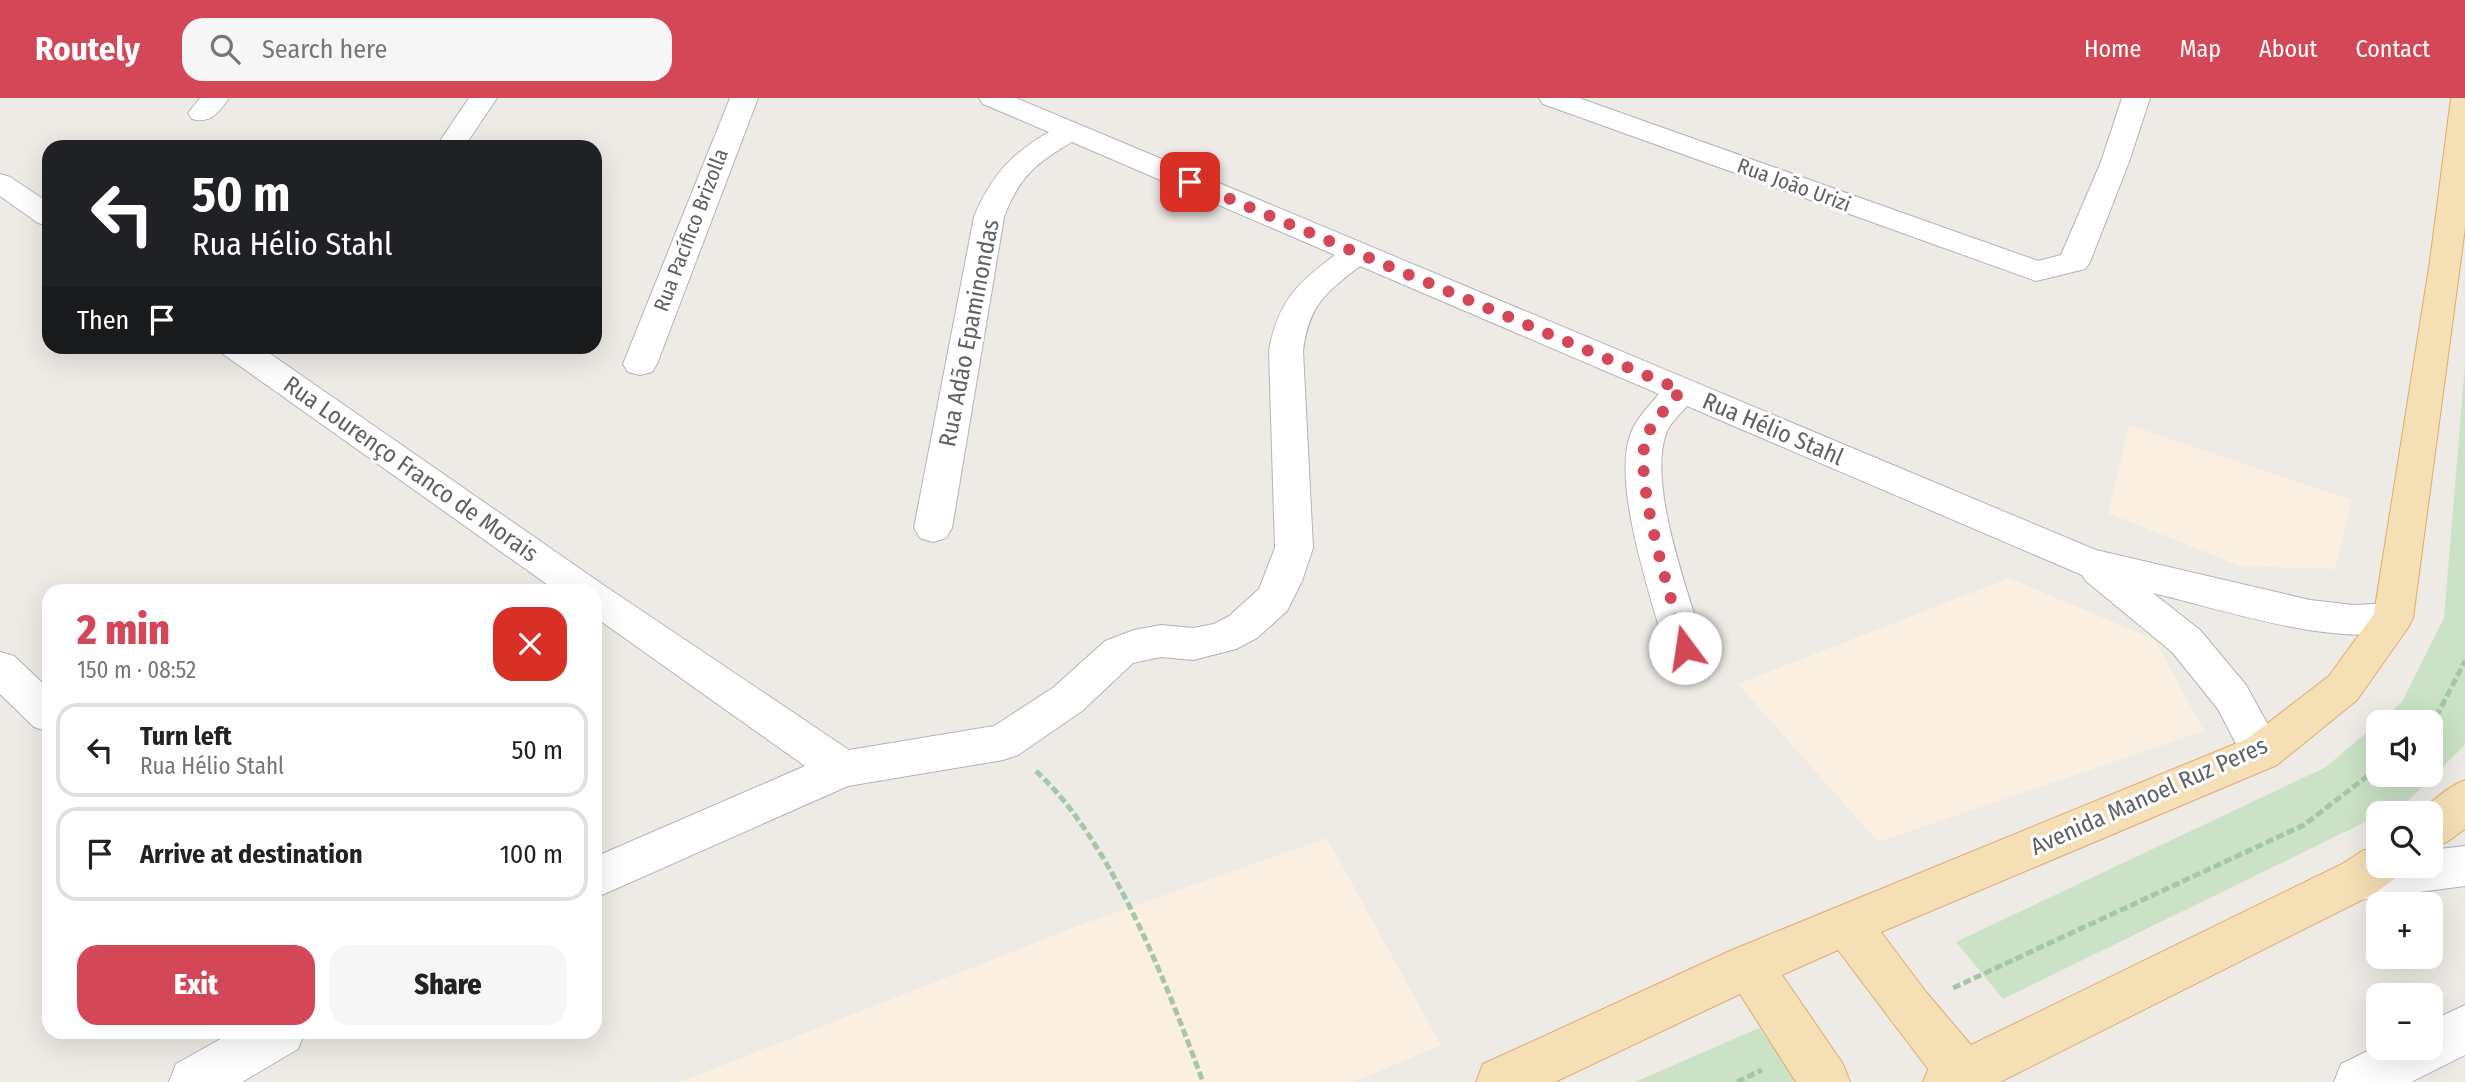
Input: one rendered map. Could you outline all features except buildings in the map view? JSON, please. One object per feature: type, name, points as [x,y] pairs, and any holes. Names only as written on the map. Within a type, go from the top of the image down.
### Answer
[{"type":"main road","name":"Avenida Manoel Ruz Peres","points":[[1501,1082],[1749,966],[2262,752],[2343,688],[2393,618],[2451,314],[2465,98]]},
{"type":"main road","points":[[2443,820],[2465,799]]},
{"type":"main road","points":[[1847,924],[1956,1078],[2366,873]]},
{"type":"main road","points":[[1749,966],[1814,1066]]},
{"type":"street","points":[[455,140],[483,98]]},
{"type":"street","name":"Rua Pacífico Brizolla","points":[[640,364],[744,98]]},
{"type":"street","name":"Rua Hélio Stahl","points":[[993,98],[2089,564]]},
{"type":"street","name":"Rua João Urizi","points":[[1553,98],[2036,271],[2074,262],[2115,162],[2136,98]]},
{"type":"street","name":"Rua Adão Epaminondas","points":[[933,528],[986,231],[996,195],[1009,175],[1026,157],[1070,131]]},
{"type":"street","points":[[0,183],[42,212]]},
{"type":"street","points":[[602,875],[843,769],[1003,742],[1068,699],[1119,652],[1134,646],[1161,641],[1193,644],[1222,638],[1243,627],[1273,600],[1283,581],[1294,548],[1286,351],[1288,332],[1303,296],[1357,253]]},
{"type":"street","name":"Rua Lourenço Franco de Morais","points":[[246,354],[576,584]]},
{"type":"street","points":[[1681,390],[1647,434],[1644,468],[1648,505],[1685,648]]},
{"type":"street","points":[[2089,564],[2310,615],[2354,620],[2393,618]]},
{"type":"street","points":[[2089,564],[2186,641],[2232,696],[2262,752]]},
{"type":"street","points":[[602,602],[843,769]]},
{"type":"street","points":[[0,668],[42,708]]},
{"type":"street","points":[[2443,867],[2465,866]]},
{"type":"street","points":[[2443,1040],[2465,1028]]},
{"type":"street","points":[[194,1082],[269,1039]]},
{"type":"street","points":[[2359,1082],[2402,1060]]},
{"type":"path","points":[[2440,710],[2465,661]]},
{"type":"path","points":[[1003,742],[1061,794],[1104,860],[1161,978],[1203,1082]]},
{"type":"path","points":[[1909,1008],[2304,825],[2366,777]]},
{"type":"path","points":[[1737,1082],[1814,1066]]},
{"type":"shaded area","points":[[2129,425],[2352,500],[2335,569],[2240,566],[2108,513]]},
{"type":"shaded area","points":[[2009,578],[2155,640],[2204,731],[1878,842],[1738,684]]},
{"type":"shaded area","points":[[1327,838],[1441,1045],[1354,1082],[680,1082],[1088,922]]},
{"type":"green space","points":[[2465,364],[2465,745],[2443,767],[2443,710],[2393,710],[2402,702],[2444,618]]},
{"type":"green space","points":[[2366,733],[2366,787],[2422,787],[2408,801],[2366,801],[2366,822],[2003,999],[1956,942],[2326,767]]},
{"type":"green space","points":[[1759,1028],[1799,1082],[1635,1082]]},
{"type":"route","points":[[1190,182],[1681,390],[1647,434],[1644,468],[1648,505],[1685,648]]}]
